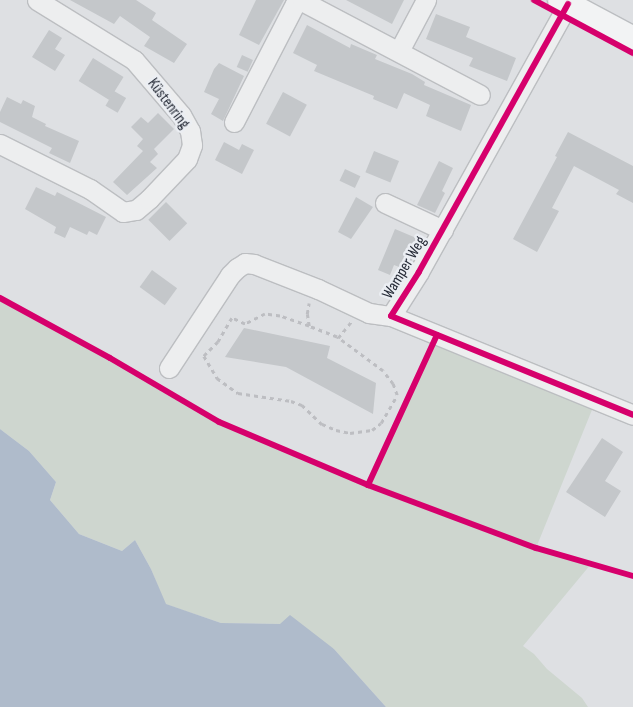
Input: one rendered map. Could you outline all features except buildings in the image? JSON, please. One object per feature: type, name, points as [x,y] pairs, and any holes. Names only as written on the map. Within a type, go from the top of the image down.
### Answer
[{"type":"main road","points":[[564,2],[633,39]]},
{"type":"street","name":"Küstenring","points":[[0,144],[90,189],[123,212],[136,210],[149,199],[187,160],[192,145],[190,131],[181,115],[134,60],[37,0]]},
{"type":"street","points":[[399,51],[426,0]]},
{"type":"street","points":[[234,122],[296,4],[302,1],[480,95]]},
{"type":"street","name":"Wamper Weg","points":[[564,2],[443,230],[391,316],[633,415]]},
{"type":"street","points":[[385,202],[443,230]]},
{"type":"street","points":[[169,368],[237,268],[245,263],[254,264],[318,289],[369,313],[391,316]]},
{"type":"path","points":[[309,326],[308,305],[318,289]]},
{"type":"path","points":[[224,312],[245,324],[265,314],[280,316],[338,338],[383,371],[393,384],[397,395],[381,423],[372,430],[350,433],[336,430],[322,424],[302,405],[278,398],[238,394],[224,385],[211,371],[204,356],[218,342],[232,318]]},
{"type":"shaded area","points":[[0,298],[110,358],[219,422],[368,485],[437,335],[596,400],[536,548],[591,564],[523,646],[582,698],[588,707],[386,707],[334,649],[280,624],[221,623],[165,604],[151,569],[135,540],[122,551],[79,534],[50,500],[56,482],[29,451],[0,429]]},
{"type":"water","points":[[0,429],[29,451],[56,482],[50,500],[79,534],[122,551],[135,540],[151,569],[166,604],[221,623],[280,624],[290,615],[334,649],[386,707],[0,707]]},
{"type":"cycle path","points":[[534,0],[633,53]]},
{"type":"cycle path","points":[[568,4],[419,272],[391,316],[633,415]]},
{"type":"cycle path","points":[[0,298],[110,358],[219,422],[368,485],[536,548],[633,576]]},
{"type":"cycle path","points":[[368,485],[437,335]]}]
